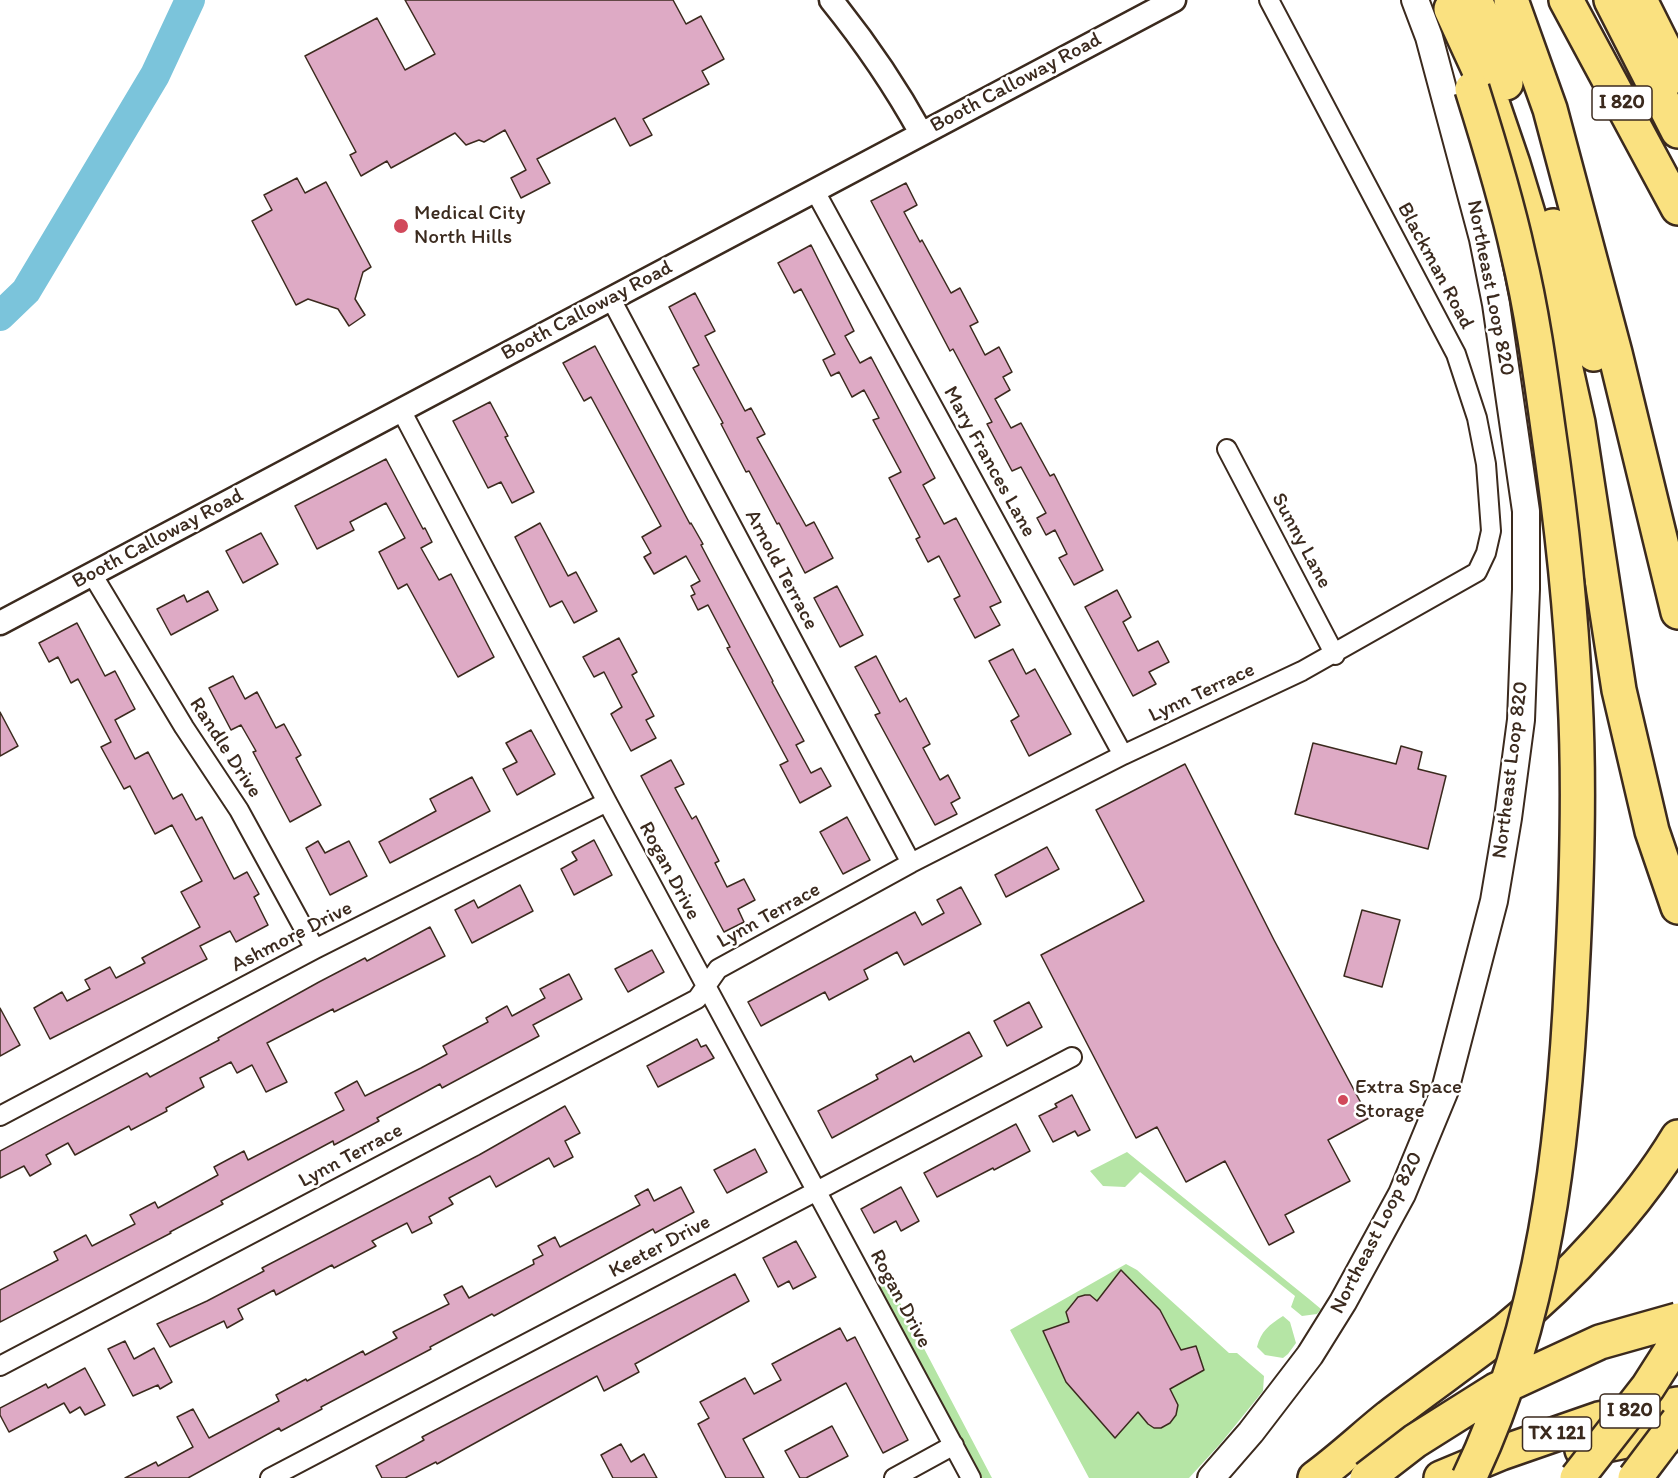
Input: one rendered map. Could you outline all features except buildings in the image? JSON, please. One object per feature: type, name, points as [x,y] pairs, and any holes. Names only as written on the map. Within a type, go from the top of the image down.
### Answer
[{"type":"highway","points":[[1511,0],[1550,109],[1615,352],[1678,612]]},
{"type":"highway","name":"I 820","points":[[1566,0],[1678,208]]},
{"type":"highway","points":[[1611,0],[1678,131]]},
{"type":"highway","points":[[1640,0],[1678,76]]},
{"type":"highway","points":[[1459,3],[1484,20],[1542,189],[1595,358],[1654,512]]},
{"type":"highway","points":[[1459,3],[1539,250],[1578,423],[1624,711],[1652,831],[1678,907]]},
{"type":"highway","points":[[1459,3],[1519,254],[1536,344],[1562,527],[1575,696],[1577,783],[1577,870],[1569,1041],[1551,1203],[1539,1270],[1517,1354],[1490,1436],[1469,1478]]},
{"type":"highway","points":[[1324,1472],[1387,1419],[1507,1328],[1560,1281],[1601,1238],[1638,1193],[1676,1140]]},
{"type":"highway","points":[[1367,1478],[1415,1441],[1496,1390],[1600,1342],[1678,1320]]},
{"type":"highway","points":[[1324,1472],[1465,1394],[1536,1365],[1600,1345],[1678,1328]]},
{"type":"highway","name":"I 820","points":[[1577,1478],[1648,1388],[1678,1340]]},
{"type":"highway","name":"TX 121","points":[[1441,1478],[1501,1453],[1599,1419],[1678,1404]]},
{"type":"highway","name":"I 820","points":[[1635,1478],[1678,1421]]},
{"type":"highway","points":[[1497,1478],[1573,1452],[1635,1439],[1678,1434]]},
{"type":"main road","name":"Northeast Loop 820","points":[[1210,1478],[1251,1431],[1310,1355],[1402,1194],[1445,1090],[1494,901],[1508,818],[1521,720],[1526,590],[1526,511],[1498,315],[1484,239],[1429,37],[1415,0]]},
{"type":"street","points":[[831,0],[859,35],[905,104],[921,133]]},
{"type":"street","name":"Booth Calloway Road","points":[[0,623],[1174,0]]},
{"type":"street","name":"Blackman Road","points":[[1269,0],[1456,354],[1478,418],[1486,464],[1491,531],[1486,553],[1477,572]]},
{"type":"street","name":"Mary Frances Lane","points":[[815,191],[1123,755]]},
{"type":"street","name":"Arnold Terrace","points":[[611,298],[912,863]]},
{"type":"street","name":"Rogan Drive","points":[[401,410],[607,802],[971,1478]]},
{"type":"street","name":"Sunny Lane","points":[[1227,449],[1335,655]]},
{"type":"street","name":"Lynn Terrace","points":[[0,1366],[697,999],[718,969],[912,863],[1123,755],[1335,655],[1477,572]]},
{"type":"street","name":"Randle Drive","points":[[92,574],[184,727],[239,810],[315,949]]},
{"type":"street","name":"Ashmore Drive","points":[[0,1116],[315,949],[607,802]]},
{"type":"street","name":"Keeter Drive","points":[[270,1478],[1072,1057]]},
{"type":"street","points":[[894,1478],[954,1445]]},
{"type":"green space","points":[[1127,1152],[1321,1309],[1317,1314],[1302,1316],[1291,1307],[1295,1296],[1140,1172],[1125,1187],[1103,1186],[1090,1171]]},
{"type":"green space","points":[[1126,1264],[1137,1270],[1229,1353],[1237,1353],[1264,1376],[1263,1391],[1189,1478],[1089,1478],[1010,1330]],"holes":[[[1121,1270],[1160,1310],[1181,1350],[1196,1346],[1204,1370],[1170,1389],[1161,1428],[1150,1425],[1138,1412],[1115,1438],[1066,1382],[1043,1331],[1069,1322],[1066,1312],[1079,1297],[1087,1296],[1097,1301]]]},
{"type":"green space","points":[[887,1278],[992,1478],[982,1478],[878,1283]]},
{"type":"green space","points":[[1283,1316],[1290,1322],[1296,1343],[1283,1358],[1265,1355],[1257,1347],[1261,1337]]},
{"type":"waterway","points":[[0,316],[26,291],[155,75],[190,0]]},
{"type":"place","name":"Medical City North Hills","points":[[401,226]]},
{"type":"place","name":"Extra Space Storage","points":[[1343,1100]]}]
